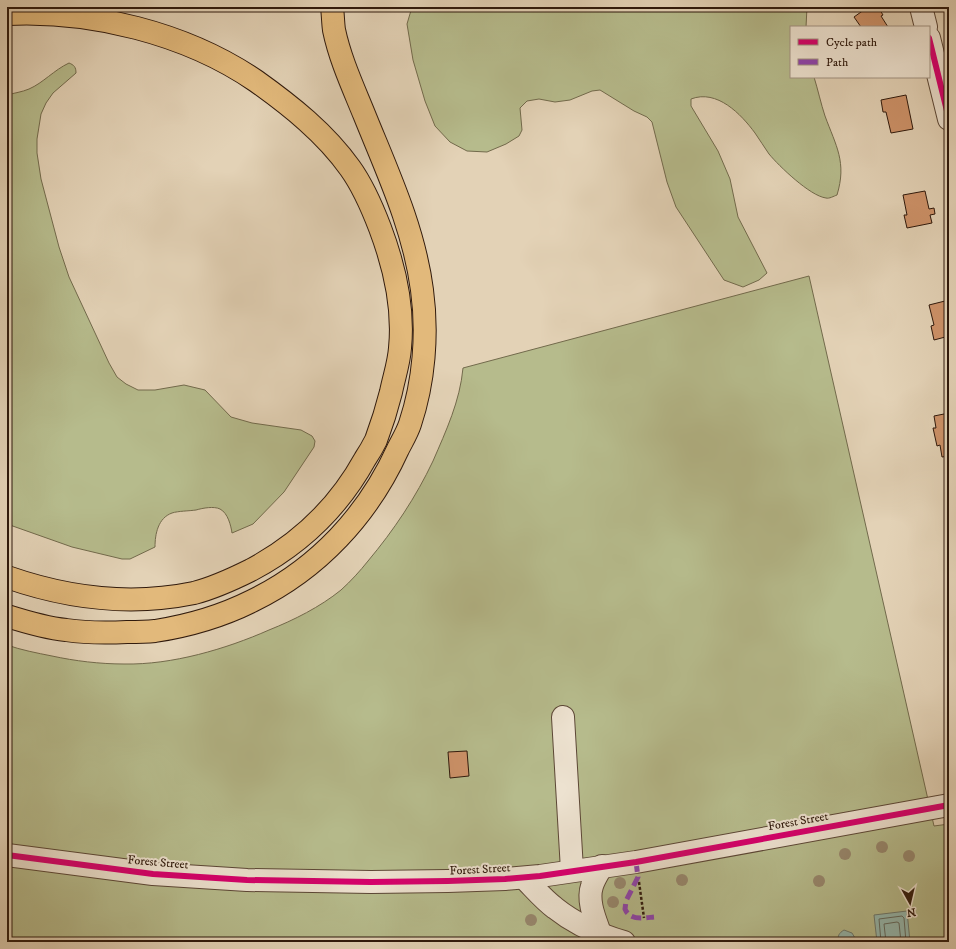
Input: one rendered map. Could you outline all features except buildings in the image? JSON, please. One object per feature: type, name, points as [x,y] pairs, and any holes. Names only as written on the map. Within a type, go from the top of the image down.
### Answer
[{"type":"highway","points":[[7,616],[67,630],[111,632],[152,631],[188,624],[224,613],[252,601],[283,584],[310,564],[334,543],[356,520],[374,494],[392,463],[410,426],[418,394],[423,360],[424,327],[422,291],[416,254],[407,224],[398,197],[351,84],[334,30],[332,7]]},
{"type":"highway","points":[[7,14],[27,13],[76,17],[123,25],[164,36],[200,49],[237,69],[276,96],[316,128],[351,169],[371,204],[386,244],[396,280],[400,316],[400,347],[395,376],[376,441],[357,473],[334,505],[303,536],[270,560],[234,578],[196,592],[156,599],[112,600],[66,594],[30,585],[7,577]]},
{"type":"street","points":[[921,7],[926,26]]},
{"type":"street","points":[[930,42],[949,119]]},
{"type":"street","points":[[563,717],[572,870]]},
{"type":"street","name":"Forest Street","points":[[7,855],[153,874],[247,880],[448,882],[524,878],[669,856],[949,805]]},
{"type":"street","points":[[600,933],[594,916],[590,894],[592,885],[602,866]]},
{"type":"street","points":[[524,878],[554,908],[573,921],[608,938],[624,942]]},
{"type":"path","points":[[639,885],[644,918]]},
{"type":"green space","points":[[412,7],[485,7],[505,9],[507,7],[807,7],[806,26],[790,26],[790,78],[814,78],[825,116],[839,154],[841,173],[837,195],[830,198],[819,196],[795,180],[769,154],[743,118],[728,105],[710,97],[691,99],[691,106],[718,151],[730,179],[738,217],[767,273],[759,280],[743,287],[724,280],[676,207],[667,182],[652,122],[647,117],[634,111],[600,90],[592,91],[570,100],[555,102],[539,99],[527,101],[520,108],[522,130],[519,136],[506,144],[487,152],[467,151],[450,142],[435,126],[425,101],[413,60],[407,24]]},
{"type":"green space","points":[[69,63],[74,66],[76,73],[53,93],[46,103],[41,114],[37,139],[37,153],[41,179],[59,247],[69,277],[117,377],[126,384],[138,390],[155,390],[184,385],[205,390],[231,417],[252,423],[301,430],[312,436],[315,441],[314,447],[284,492],[253,524],[232,533],[230,523],[225,513],[218,508],[172,513],[163,519],[158,527],[155,547],[130,559],[122,559],[72,547],[7,524],[7,95],[29,89]]},
{"type":"green space","points":[[809,276],[934,826],[949,824],[949,942],[7,942],[7,645],[35,653],[79,661],[142,664],[180,659],[217,649],[252,637],[288,622],[316,607],[341,590],[352,580],[396,525],[412,500],[433,461],[443,438],[456,404],[463,368]]},
{"type":"water","points":[[907,911],[910,942],[877,942],[874,915]]},
{"type":"water","points":[[844,930],[852,933],[855,938],[854,942],[839,942],[839,935]]},
{"type":"marked path","points":[[636,862],[638,877],[626,901],[625,909],[627,913],[633,917],[654,917]]},
{"type":"cycle path","points":[[930,42],[949,119]]},
{"type":"cycle path","points":[[7,855],[153,874],[247,880],[371,882],[505,879],[540,876],[636,862],[949,805]]}]
